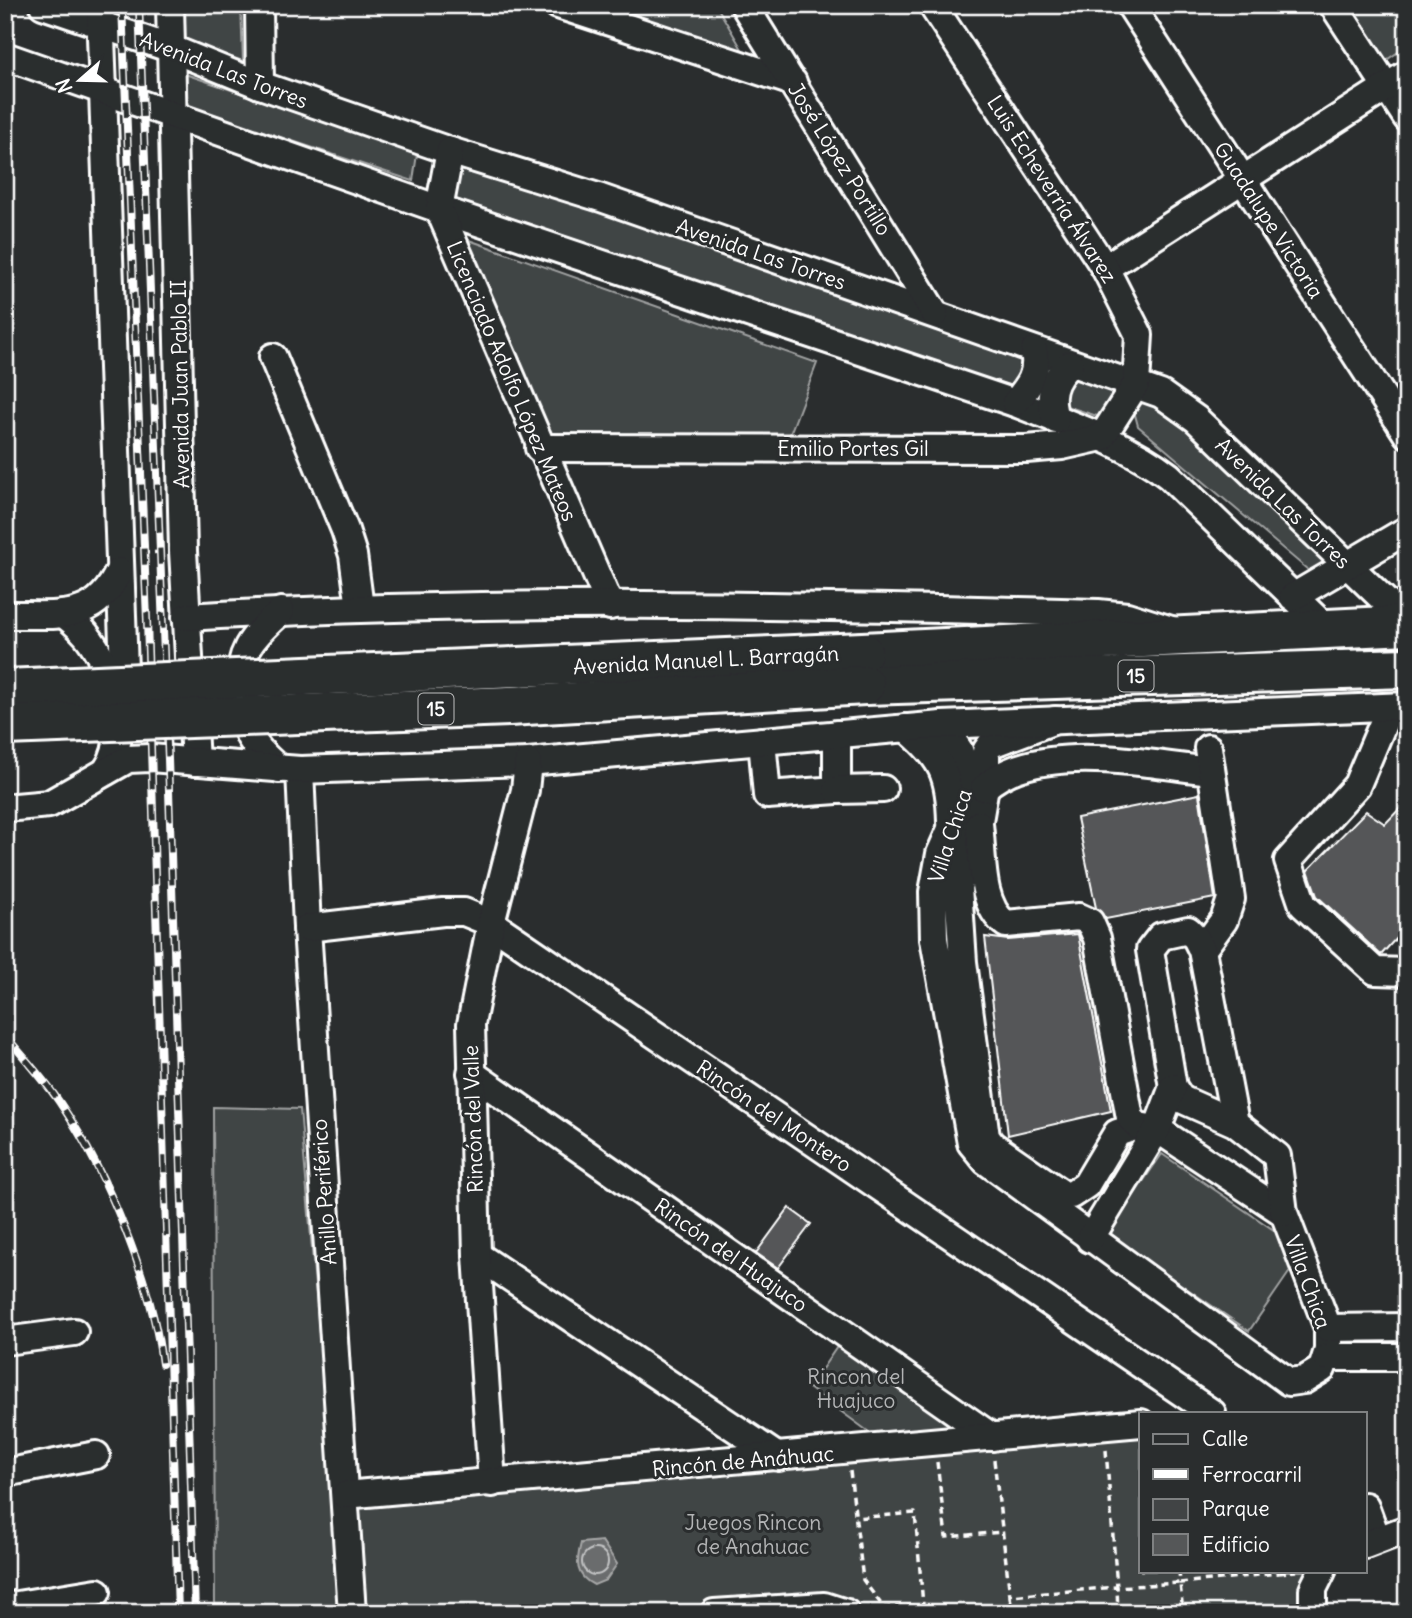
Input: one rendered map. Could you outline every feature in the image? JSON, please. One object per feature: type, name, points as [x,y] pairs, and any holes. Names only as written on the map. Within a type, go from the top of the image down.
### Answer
[{"type":"highway","name":"Avenida Manuel L. Barragán","points":[[5,725],[509,706],[1183,634],[1407,623]]},
{"type":"highway","name":"Avenida Manuel L. Barragán","points":[[5,688],[864,669],[1407,668]]},
{"type":"street","name":"Avenida Las Torres","points":[[43,5],[100,14],[172,49],[260,85],[450,151],[601,198],[1161,394],[1196,419],[1407,623]]},
{"type":"street","name":"Avenida Juan Pablo II","points":[[170,5],[175,116],[183,551],[195,762]]},
{"type":"street","points":[[259,5],[260,85]]},
{"type":"street","points":[[558,5],[793,82]]},
{"type":"street","name":"José López Portillo","points":[[744,5],[935,314]]},
{"type":"street","name":"Luis Echeverría Álvarez","points":[[932,5],[1105,268],[1139,335],[1136,384]]},
{"type":"street","name":"Guadalupe Victoria","points":[[1130,5],[1407,434]]},
{"type":"street","points":[[1333,5],[1397,81],[1407,118]]},
{"type":"street","points":[[100,14],[119,563],[117,765]]},
{"type":"street","points":[[5,56],[439,209],[1014,403],[1102,437],[1148,460],[1169,476],[1325,627]]},
{"type":"street","points":[[1105,268],[1397,81]]},
{"type":"street","points":[[439,209],[450,151]]},
{"type":"street","name":"Licenciado Adolfo López Mateos","points":[[439,209],[539,448],[610,606]]},
{"type":"street","points":[[1014,403],[1034,375],[1037,364],[1034,351]]},
{"type":"street","points":[[273,357],[345,530],[353,555],[360,608]]},
{"type":"street","points":[[1056,419],[1051,397],[1059,374],[1070,364]]},
{"type":"street","points":[[1102,437],[1136,384]]},
{"type":"street","name":"Emilio Portes Gil","points":[[539,448],[1026,449],[1062,446],[1102,437]]},
{"type":"street","points":[[1293,597],[1407,530]]},
{"type":"street","points":[[5,615],[64,614],[103,599],[119,563]]},
{"type":"street","points":[[186,617],[360,608],[610,606],[1098,613],[1127,616],[1183,634]]},
{"type":"street","points":[[281,611],[262,628],[247,648],[241,677],[241,698],[248,732],[264,755],[290,769]]},
{"type":"street","points":[[64,614],[83,630],[99,653],[111,690],[118,740],[115,757],[117,765]]},
{"type":"street","points":[[5,808],[50,804],[117,765],[195,762],[290,769],[528,762],[942,725],[1399,706]]},
{"type":"street","points":[[1399,706],[1357,785],[1288,861],[1303,905],[1375,971],[1407,972]]},
{"type":"street","name":"Villa Chica","points":[[1055,720],[991,744],[984,760],[984,788],[979,821],[947,917],[934,939],[964,1117],[980,1143],[986,1161],[1090,1239],[1289,1382],[1316,1375],[1327,1357],[1328,1328],[1283,1213],[1148,1127]]},
{"type":"street","name":"Villa Chica","points":[[942,725],[959,750],[968,776],[968,788],[935,873],[947,917]]},
{"type":"street","points":[[906,728],[929,748],[942,764],[948,780],[951,826]]},
{"type":"street","points":[[836,734],[837,790]]},
{"type":"street","points":[[762,741],[767,795],[883,789]]},
{"type":"street","points":[[984,788],[993,779],[1025,766],[1055,761],[1209,759],[1231,899],[1224,920],[1202,950]]},
{"type":"street","name":"Rincón del Valle","points":[[492,1483],[477,1255],[471,1024],[491,923],[525,790],[528,762]]},
{"type":"street","name":"Anillo Periférico","points":[[290,769],[306,928],[352,1613]]},
{"type":"street","points":[[979,821],[990,906],[997,918],[1006,924],[1079,917],[1090,922],[1097,938],[1130,1118],[1148,1127]]},
{"type":"street","name":"Rincón del Montero","points":[[306,928],[443,912],[464,912],[491,923],[1211,1412]]},
{"type":"street","points":[[1235,1124],[1202,950],[1188,930],[1161,936],[1150,950],[1173,1087],[1186,1103],[1235,1124],[1277,1156],[1283,1213]]},
{"type":"street","name":"Rincón del Huajuco","points":[[471,1073],[992,1437]]},
{"type":"street","points":[[1090,1239],[1148,1127],[1173,1087]]},
{"type":"street","points":[[980,1143],[1002,1152],[1064,1195],[1071,1195],[1086,1185],[1117,1133],[1148,1127]]},
{"type":"street","points":[[477,1255],[778,1457]]},
{"type":"street","points":[[1328,1328],[1407,1327]]},
{"type":"street","points":[[5,1342],[74,1332]]},
{"type":"street","points":[[1327,1357],[1407,1357]]},
{"type":"street","name":"Rincón de Anáhuac","points":[[345,1495],[848,1452],[1139,1423]]},
{"type":"street","points":[[5,1474],[96,1455]]},
{"type":"street","points":[[1366,1512],[1371,1542],[1407,1529]]},
{"type":"street","points":[[1313,1613],[1313,1589],[1322,1572]]},
{"type":"street","points":[[5,1607],[97,1591]]},
{"type":"street","points":[[714,1613],[824,1606],[844,1611]]},
{"type":"path","points":[[119,563],[183,551]]},
{"type":"path","points":[[1104,1427],[1118,1613]]},
{"type":"path","points":[[992,1437],[1012,1613]]},
{"type":"path","points":[[934,1443],[946,1537],[1003,1532]]},
{"type":"path","points":[[848,1452],[855,1518],[863,1580],[884,1608],[923,1605],[915,1513],[855,1518]]},
{"type":"path","points":[[1179,1572],[1184,1613]]},
{"type":"path","points":[[1010,1596],[1180,1583],[1279,1572]]},
{"type":"green space","points":[[173,5],[241,5],[243,61],[174,39]]},
{"type":"green space","points":[[606,5],[716,5],[746,56]]},
{"type":"green space","points":[[1347,5],[1407,5],[1407,46],[1385,61]]},
{"type":"green space","points":[[185,74],[417,154],[413,181],[184,105]]},
{"type":"green space","points":[[458,163],[1020,354],[1027,366],[1011,387],[452,198]]},
{"type":"green space","points":[[466,239],[817,363],[790,434],[546,435]]},
{"type":"green space","points":[[1071,378],[1111,391],[1112,402],[1100,417],[1060,404]]},
{"type":"green space","points":[[1143,400],[1181,415],[1327,561],[1323,566],[1308,570],[1138,426],[1134,411]]},
{"type":"green space","points":[[213,1107],[300,1109],[343,1613],[215,1613]]},
{"type":"green space","points":[[1162,1154],[1284,1237],[1295,1264],[1249,1331],[1107,1234]]},
{"type":"green space","name":"Rincon del Huajuco","points":[[841,1341],[954,1429],[880,1440],[809,1388]]},
{"type":"green space","name":"Juegos Rincon de Anahuac","points":[[1139,1434],[1139,1572],[1314,1572],[1303,1613],[855,1613],[851,1598],[587,1613],[367,1613],[359,1508]]},
{"type":"water","points":[[602,1541],[617,1564],[606,1580],[594,1585],[580,1573],[579,1550],[581,1543]]},
{"type":"building","points":[[1199,794],[1215,898],[1106,919],[1096,908],[1077,818]]},
{"type":"building","points":[[1407,801],[1407,926],[1381,955],[1317,896],[1308,870],[1366,811],[1385,824]]},
{"type":"building","points":[[1078,934],[1111,1111],[1008,1135],[985,937],[1008,940]]},
{"type":"building","points":[[789,1208],[811,1224],[778,1268],[756,1253]]},
{"type":"railway","points":[[122,5],[147,620],[178,1613]]},
{"type":"railway","points":[[139,5],[168,759],[195,1613]]},
{"type":"railway","points":[[5,1035],[62,1106],[111,1196],[149,1300],[162,1364]]}]
